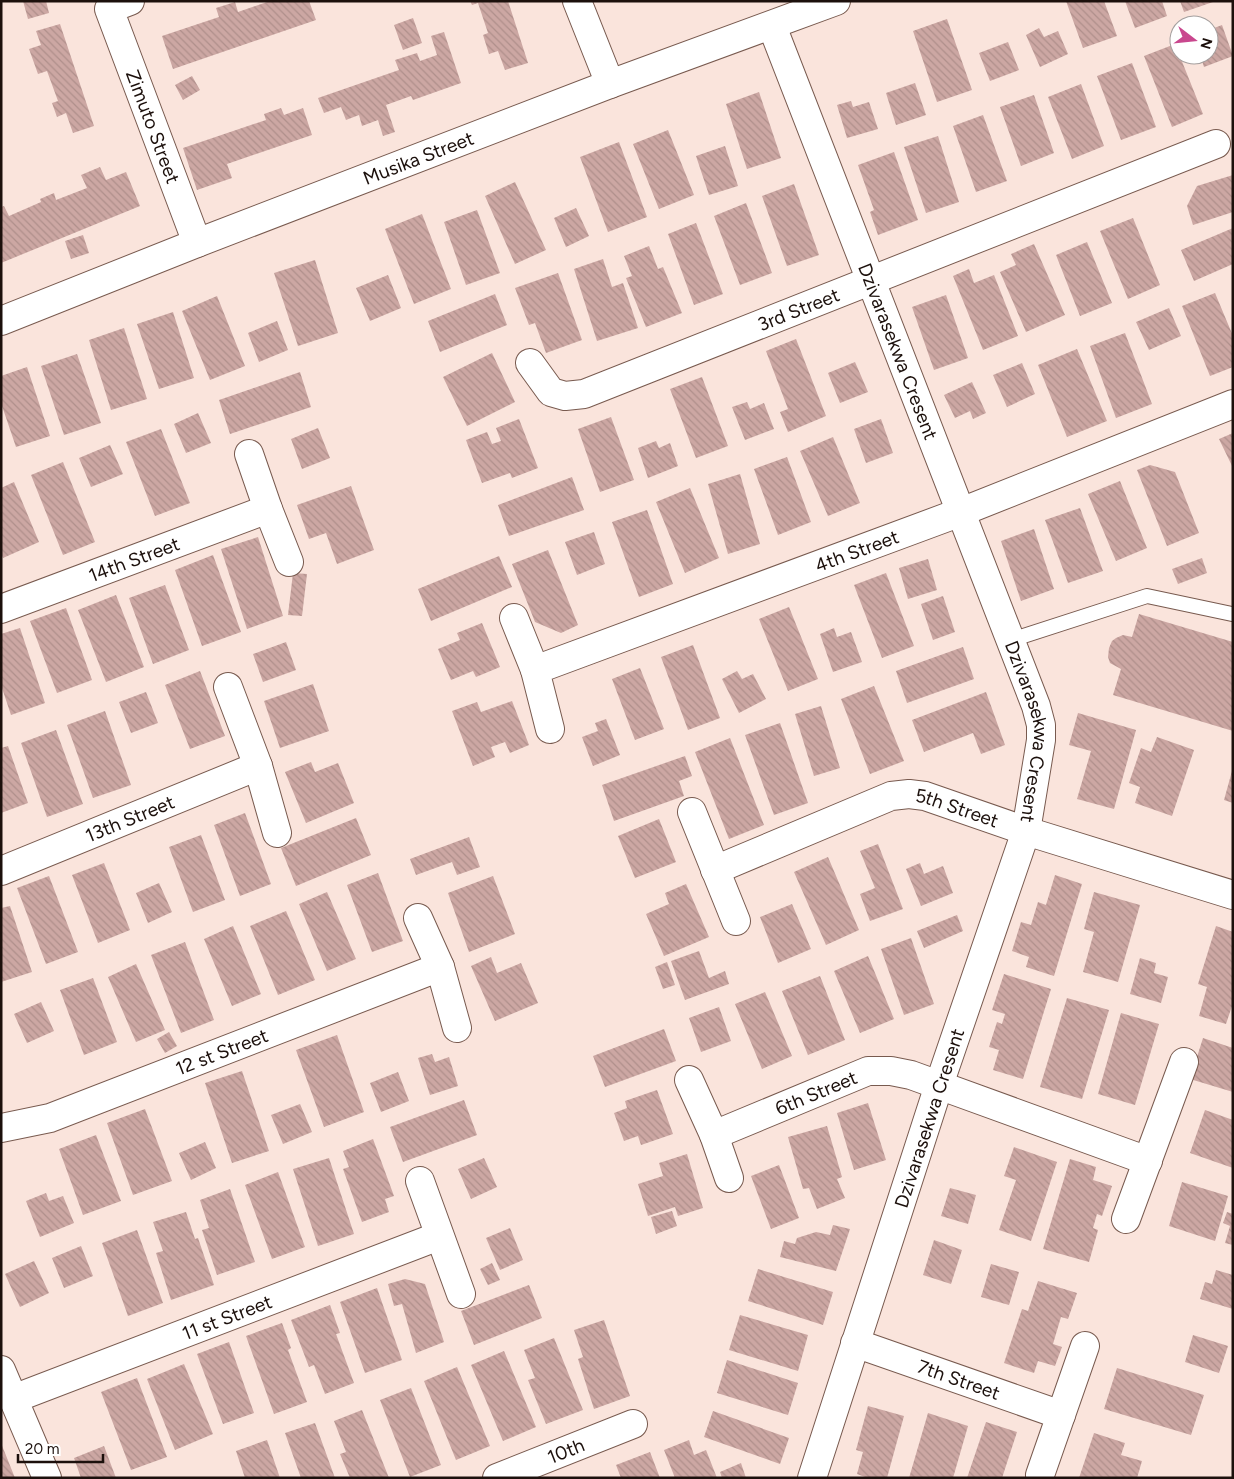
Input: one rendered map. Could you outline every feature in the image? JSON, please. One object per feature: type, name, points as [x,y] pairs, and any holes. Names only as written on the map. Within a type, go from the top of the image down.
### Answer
[{"type":"street","points":[[577,1],[610,84]]},
{"type":"street","name":"Musika Street","points":[[1,321],[197,243],[610,84],[836,1]]},
{"type":"street","name":"Zimuto Street","points":[[115,4],[197,243]]},
{"type":"street","name":"Dzivarasekwa Cresent","points":[[772,26],[1011,640],[1036,706],[1041,725],[1041,740],[1026,831],[939,1085],[812,1478]]},
{"type":"street","name":"3rd Street","points":[[530,363],[551,392],[565,396],[584,394],[1216,144]]},
{"type":"street","name":"4th Street","points":[[535,670],[961,512],[1233,404]]},
{"type":"street","points":[[249,454],[289,562]]},
{"type":"street","name":"14th Street","points":[[1,608],[268,509]]},
{"type":"street","points":[[514,618],[535,670],[550,729]]},
{"type":"street","points":[[228,686],[258,766],[277,833]]},
{"type":"street","name":"13th Street","points":[[1,871],[258,766]]},
{"type":"street","name":"5th Street","points":[[715,870],[891,796],[909,794],[925,796],[1026,831],[1233,895]]},
{"type":"street","points":[[692,812],[736,921]]},
{"type":"street","points":[[418,918],[440,967],[457,1028]]},
{"type":"street","name":"12 st Street","points":[[1,1128],[50,1118],[440,967]]},
{"type":"street","points":[[1126,1219],[1184,1062]]},
{"type":"street","name":"6th Street","points":[[714,1135],[868,1071],[891,1071],[911,1075],[1148,1161]]},
{"type":"street","points":[[689,1080],[714,1135],[729,1178]]},
{"type":"street","points":[[420,1181],[461,1294]]},
{"type":"street","name":"11 st Street","points":[[13,1399],[439,1236]]},
{"type":"street","name":"7th Street","points":[[856,1343],[1061,1416]]},
{"type":"street","points":[[1040,1475],[1085,1346]]},
{"type":"street","points":[[1,1370],[47,1478]]},
{"type":"street","name":"10th","points":[[497,1478],[633,1424]]},
{"type":"lane","points":[[1011,640],[1147,596],[1232,614]]},
{"type":"building","points":[[23,1],[46,1],[49,13],[28,19]]},
{"type":"building","points":[[270,1],[309,1],[316,20],[173,69],[162,36],[219,17],[216,8],[235,2],[238,12]]},
{"type":"building","points":[[470,1],[508,1],[528,63],[505,70],[498,51],[489,54],[483,35],[488,33],[478,3],[472,5]]},
{"type":"building","points":[[1066,1],[1104,1],[1117,36],[1083,48]]},
{"type":"building","points":[[1125,1],[1162,1],[1167,16],[1135,28]]},
{"type":"building","points":[[1180,1],[1213,1],[1213,2],[1184,12]]},
{"type":"building","points":[[413,18],[422,43],[403,50],[394,25]]},
{"type":"building","points":[[947,19],[972,90],[937,102],[913,31]]},
{"type":"building","points":[[60,24],[94,126],[73,133],[66,113],[57,117],[52,103],[58,101],[47,71],[38,74],[29,49],[41,45],[36,31]]},
{"type":"building","points":[[1222,25],[1233,56],[1219,61],[1219,26]]},
{"type":"building","points":[[1039,28],[1044,37],[1058,31],[1068,54],[1040,67],[1026,35]]},
{"type":"building","points":[[444,32],[461,83],[413,100],[411,96],[386,105],[395,132],[383,136],[378,120],[362,126],[359,115],[346,120],[341,107],[324,113],[318,98],[399,70],[395,60],[417,53],[420,61],[437,55],[431,36]]},
{"type":"building","points":[[1008,42],[1019,70],[990,81],[979,53]]},
{"type":"building","points":[[1169,46],[1169,65],[1183,65],[1203,114],[1172,127],[1144,56]]},
{"type":"building","points":[[1132,63],[1156,127],[1121,140],[1097,76]]},
{"type":"building","points":[[192,76],[200,90],[183,100],[175,85]]},
{"type":"building","points":[[915,83],[926,115],[896,125],[886,93]]},
{"type":"building","points":[[1081,84],[1104,146],[1072,159],[1048,97]]},
{"type":"building","points":[[759,92],[781,158],[747,169],[726,104]]},
{"type":"building","points":[[1034,95],[1054,153],[1021,166],[1000,107]]},
{"type":"building","points":[[851,101],[853,107],[869,102],[878,129],[847,138],[837,105]]},
{"type":"building","points":[[281,108],[284,115],[303,108],[312,135],[227,164],[232,178],[197,190],[183,148],[266,120],[264,114]]},
{"type":"building","points":[[983,115],[1007,181],[976,192],[953,126]]},
{"type":"building","points":[[668,130],[694,195],[659,209],[633,144]]},
{"type":"building","points":[[938,136],[959,202],[926,213],[904,147]]},
{"type":"building","points":[[619,142],[647,217],[608,232],[580,157]]},
{"type":"building","points":[[725,146],[738,186],[709,195],[696,156]]},
{"type":"building","points":[[894,152],[918,220],[878,235],[870,212],[874,210],[858,165]]},
{"type":"building","points":[[100,167],[106,180],[126,172],[140,206],[1,263],[1,207],[4,206],[9,216],[41,202],[40,199],[54,193],[56,200],[87,188],[81,175]]},
{"type":"building","points":[[1233,175],[1233,212],[1193,225],[1187,206],[1197,186]]},
{"type":"building","points":[[515,182],[546,250],[515,264],[485,196]]},
{"type":"building","points":[[794,184],[819,255],[787,266],[762,196]]},
{"type":"building","points":[[746,203],[772,273],[740,285],[714,216]]},
{"type":"building","points":[[576,208],[589,236],[566,247],[554,218]]},
{"type":"building","points":[[477,210],[500,273],[466,285],[444,222]]},
{"type":"building","points":[[422,214],[451,289],[414,304],[385,229]]},
{"type":"building","points":[[1133,218],[1160,285],[1128,299],[1100,231]]},
{"type":"building","points":[[696,223],[723,294],[694,305],[668,234]]},
{"type":"building","points":[[1233,228],[1233,264],[1194,281],[1181,250]]},
{"type":"building","points":[[83,235],[89,253],[71,259],[65,241]]},
{"type":"building","points":[[1087,242],[1112,303],[1080,316],[1056,255]]},
{"type":"building","points":[[1034,244],[1065,315],[1026,332],[1000,272],[1016,265],[1011,254]]},
{"type":"building","points":[[649,246],[658,269],[663,267],[682,313],[646,327],[626,278],[632,276],[624,256]]},
{"type":"building","points":[[603,259],[612,287],[623,283],[638,328],[597,341],[574,269]]},
{"type":"building","points":[[315,260],[338,333],[298,346],[274,273]]},
{"type":"building","points":[[969,269],[974,283],[994,275],[1018,336],[983,350],[953,276]]},
{"type":"building","points":[[558,273],[582,340],[546,353],[535,323],[529,325],[515,288]]},
{"type":"building","points":[[388,275],[401,308],[370,321],[356,288]]},
{"type":"building","points":[[1215,293],[1233,336],[1233,367],[1210,376],[1182,306]]},
{"type":"building","points":[[495,294],[507,325],[440,352],[428,321]]},
{"type":"building","points":[[946,295],[968,358],[934,370],[912,307]]},
{"type":"building","points":[[217,296],[245,366],[210,380],[182,311]]},
{"type":"building","points":[[1169,308],[1181,336],[1149,350],[1136,322]]},
{"type":"building","points":[[173,312],[194,378],[159,389],[137,324]]},
{"type":"building","points":[[277,321],[288,350],[259,362],[248,333]]},
{"type":"building","points":[[124,328],[147,399],[111,410],[89,340]]},
{"type":"building","points":[[1125,333],[1152,404],[1116,418],[1090,346]]},
{"type":"building","points":[[796,339],[826,416],[788,432],[780,412],[788,409],[766,351]]},
{"type":"building","points":[[1077,349],[1107,421],[1067,437],[1038,365]]},
{"type":"building","points":[[492,353],[515,402],[467,426],[443,377]]},
{"type":"building","points":[[77,354],[101,423],[64,435],[41,366]]},
{"type":"building","points":[[855,362],[868,392],[840,403],[828,373]]},
{"type":"building","points":[[1022,363],[1035,394],[1007,407],[993,375]]},
{"type":"building","points":[[27,367],[50,436],[16,447],[1,403],[1,376]]},
{"type":"building","points":[[300,372],[311,407],[230,434],[219,400]]},
{"type":"building","points":[[702,377],[728,446],[696,458],[670,389]]},
{"type":"building","points":[[972,382],[986,413],[973,419],[970,411],[955,418],[944,395]]},
{"type":"building","points":[[747,402],[750,409],[764,403],[774,429],[745,440],[732,407]]},
{"type":"building","points":[[198,413],[211,443],[186,453],[174,424]]},
{"type":"building","points":[[611,417],[634,480],[600,492],[578,429]]},
{"type":"building","points":[[519,419],[538,468],[512,478],[510,473],[482,483],[466,440],[487,432],[492,444],[501,441],[496,428]]},
{"type":"building","points":[[881,419],[893,453],[866,463],[854,429]]},
{"type":"building","points":[[318,428],[330,458],[302,469],[291,439]]},
{"type":"building","points":[[161,429],[190,503],[155,516],[126,442]]},
{"type":"building","points":[[1233,433],[1233,468],[1219,439]]},
{"type":"building","points":[[833,437],[860,503],[828,516],[800,451]]},
{"type":"building","points":[[656,441],[659,448],[670,443],[678,466],[648,478],[638,448]]},
{"type":"building","points":[[110,445],[123,474],[91,487],[79,458]]},
{"type":"building","points":[[787,457],[811,522],[778,535],[754,469]]},
{"type":"building","points":[[63,462],[95,542],[63,555],[31,475]]},
{"type":"building","points":[[1150,465],[1175,472],[1199,533],[1167,546],[1137,470]]},
{"type":"building","points":[[740,474],[760,544],[728,554],[708,484]]},
{"type":"building","points":[[572,477],[584,510],[509,536],[498,505]]},
{"type":"building","points":[[1120,481],[1147,548],[1116,561],[1088,494]]},
{"type":"building","points":[[14,482],[39,542],[3,558],[1,553],[1,488]]},
{"type":"building","points":[[351,486],[374,550],[337,564],[326,533],[309,539],[297,505]]},
{"type":"building","points":[[690,488],[719,558],[685,573],[656,502]]},
{"type":"building","points":[[1080,508],[1103,571],[1068,583],[1045,520]]},
{"type":"building","points":[[647,510],[673,584],[639,597],[612,522]]},
{"type":"building","points":[[1034,529],[1054,589],[1021,601],[1001,541]]},
{"type":"building","points":[[594,532],[605,564],[577,575],[565,542]]},
{"type":"building","points":[[258,537],[283,616],[247,629],[221,549]]},
{"type":"building","points":[[548,550],[578,625],[561,633],[535,622],[512,564]]},
{"type":"building","points":[[213,555],[241,632],[202,646],[175,570]]},
{"type":"building","points":[[499,556],[512,587],[431,621],[418,589]]},
{"type":"building","points":[[1202,558],[1207,573],[1178,584],[1172,569]]},
{"type":"building","points":[[928,559],[937,590],[908,599],[899,568]]},
{"type":"building","points":[[293,573],[307,574],[302,616],[288,615]]},
{"type":"building","points":[[886,573],[914,646],[882,658],[854,585]]},
{"type":"building","points":[[165,585],[189,650],[153,664],[129,598]]},
{"type":"building","points":[[116,595],[144,667],[106,682],[78,610]]},
{"type":"building","points":[[943,596],[955,632],[933,640],[921,604]]},
{"type":"building","points":[[789,607],[818,679],[788,691],[759,619]]},
{"type":"building","points":[[66,608],[92,680],[57,693],[30,621]]},
{"type":"building","points":[[1139,614],[1233,642],[1233,731],[1113,695],[1121,669],[1110,663],[1108,657],[1109,648],[1112,641],[1116,638],[1123,635],[1132,637]]},
{"type":"building","points":[[482,623],[500,667],[476,677],[473,671],[451,680],[438,649],[460,640],[457,633]]},
{"type":"building","points":[[20,628],[45,703],[11,715],[1,685],[1,634]]},
{"type":"building","points":[[834,628],[837,637],[851,632],[862,662],[833,672],[820,634]]},
{"type":"building","points":[[286,642],[296,670],[263,682],[253,654]]},
{"type":"building","points":[[693,645],[720,718],[688,730],[661,657]]},
{"type":"building","points":[[963,647],[974,679],[907,703],[896,671]]},
{"type":"building","points":[[640,668],[664,729],[635,740],[612,679]]},
{"type":"building","points":[[200,671],[225,736],[190,749],[165,685]]},
{"type":"building","points":[[737,671],[742,679],[753,674],[766,699],[739,713],[722,679]]},
{"type":"building","points":[[313,684],[329,731],[280,748],[264,701]]},
{"type":"building","points":[[874,686],[904,761],[870,774],[841,699]]},
{"type":"building","points":[[146,692],[158,723],[131,733],[119,702]]},
{"type":"building","points":[[986,692],[1005,745],[981,754],[973,733],[924,752],[912,720]]},
{"type":"building","points":[[512,701],[529,745],[510,753],[505,742],[491,747],[495,757],[473,766],[452,711],[477,702],[481,712]]},
{"type":"building","points":[[821,706],[840,768],[814,776],[795,714]]},
{"type":"building","points":[[105,711],[131,785],[93,798],[67,725]]},
{"type":"building","points":[[1078,713],[1136,730],[1114,809],[1077,799],[1091,751],[1069,745]]},
{"type":"building","points":[[606,719],[620,755],[593,766],[582,737],[598,731],[595,723]]},
{"type":"building","points":[[780,723],[808,803],[774,815],[745,735]]},
{"type":"building","points":[[56,730],[83,804],[47,817],[21,743]]},
{"type":"building","points":[[1157,737],[1194,750],[1172,816],[1135,803],[1140,787],[1129,783],[1141,748],[1151,752]]},
{"type":"building","points":[[730,738],[764,825],[729,839],[695,752]]},
{"type":"building","points":[[8,746],[28,803],[1,813],[1,748]]},
{"type":"building","points":[[685,756],[692,776],[679,781],[684,796],[614,821],[602,785]]},
{"type":"building","points":[[311,762],[315,772],[338,763],[354,803],[306,823],[285,772]]},
{"type":"building","points":[[1233,771],[1233,803],[1224,800]]},
{"type":"building","points":[[245,813],[271,884],[240,896],[214,825]]},
{"type":"building","points":[[356,818],[371,855],[296,886],[281,848]]},
{"type":"building","points":[[659,819],[676,862],[635,878],[618,836]]},
{"type":"building","points":[[201,835],[225,900],[193,912],[169,847]]},
{"type":"building","points":[[469,837],[480,867],[457,875],[452,862],[416,875],[410,859]]},
{"type":"building","points":[[878,844],[903,909],[870,921],[860,894],[875,888],[860,851]]},
{"type":"building","points":[[828,857],[859,930],[826,945],[794,872]]},
{"type":"building","points":[[104,863],[130,930],[98,943],[72,875]]},
{"type":"building","points":[[920,863],[924,874],[943,866],[953,893],[921,906],[906,869]]},
{"type":"building","points":[[378,873],[403,941],[372,952],[347,885]]},
{"type":"building","points":[[1055,875],[1082,884],[1054,976],[1026,967],[1029,957],[1012,951],[1021,922],[1031,925],[1038,902],[1046,905]]},
{"type":"building","points":[[49,876],[78,952],[46,964],[17,888]]},
{"type":"building","points":[[493,876],[515,934],[469,952],[448,893]]},
{"type":"building","points":[[159,883],[172,912],[148,923],[136,893]]},
{"type":"building","points":[[686,884],[709,937],[664,956],[646,914],[669,904],[665,893]]},
{"type":"building","points":[[327,892],[356,959],[327,971],[299,904]]},
{"type":"building","points":[[1094,892],[1140,905],[1118,982],[1083,972],[1094,932],[1084,929]]},
{"type":"building","points":[[792,904],[811,949],[778,963],[760,917]]},
{"type":"building","points":[[10,906],[32,972],[1,982],[1,908]]},
{"type":"building","points":[[286,911],[315,980],[278,995],[250,926]]},
{"type":"building","points":[[957,915],[963,931],[924,948],[917,931]]},
{"type":"building","points":[[233,926],[261,994],[232,1006],[204,939]]},
{"type":"building","points":[[1216,926],[1233,932],[1233,1003],[1226,1024],[1199,1016],[1207,987],[1198,984]]},
{"type":"building","points":[[911,938],[934,1004],[904,1015],[881,949]]},
{"type":"building","points":[[185,942],[214,1020],[181,1033],[151,955]]},
{"type":"building","points":[[699,951],[709,978],[725,971],[729,984],[685,1000],[671,961]]},
{"type":"building","points":[[868,956],[894,1019],[860,1033],[834,971]]},
{"type":"building","points":[[491,957],[497,973],[521,963],[538,1003],[495,1021],[471,966]]},
{"type":"building","points":[[1140,958],[1156,963],[1154,973],[1168,977],[1161,1003],[1130,994]]},
{"type":"building","points":[[667,962],[675,985],[663,989],[655,967]]},
{"type":"building","points":[[136,964],[165,1030],[136,1042],[108,977]]},
{"type":"building","points":[[1004,974],[1051,989],[1023,1079],[993,1070],[999,1050],[989,1047],[997,1022],[1002,1024],[1005,1014],[992,1010]]},
{"type":"building","points":[[820,976],[845,1040],[808,1055],[782,991]]},
{"type":"building","points":[[93,978],[117,1042],[84,1055],[60,990]]},
{"type":"building","points":[[765,992],[792,1056],[762,1069],[735,1004]]},
{"type":"building","points":[[1067,998],[1109,1010],[1082,1099],[1040,1087]]},
{"type":"building","points":[[41,1002],[54,1031],[27,1043],[14,1014]]},
{"type":"building","points":[[719,1007],[731,1041],[701,1052],[689,1018]]},
{"type":"building","points":[[1121,1013],[1159,1024],[1135,1105],[1098,1094]]},
{"type":"building","points":[[664,1029],[676,1061],[605,1087],[593,1056]]},
{"type":"building","points":[[169,1032],[177,1046],[165,1053],[157,1039]]},
{"type":"building","points":[[337,1035],[364,1112],[324,1127],[296,1050]]},
{"type":"building","points":[[1203,1038],[1233,1048],[1233,1092],[1190,1079]]},
{"type":"building","points":[[432,1054],[435,1062],[449,1057],[458,1086],[430,1095],[418,1058]]},
{"type":"building","points":[[242,1071],[269,1151],[232,1163],[205,1083]]},
{"type":"building","points":[[398,1072],[409,1101],[381,1112],[370,1083]]},
{"type":"building","points":[[657,1090],[673,1134],[641,1145],[638,1136],[624,1141],[614,1113],[627,1108],[625,1101]]},
{"type":"building","points":[[464,1100],[477,1135],[403,1162],[390,1127]]},
{"type":"building","points":[[868,1103],[886,1160],[854,1170],[837,1113]]},
{"type":"building","points":[[300,1104],[312,1132],[283,1144],[271,1115]]},
{"type":"building","points":[[145,1109],[172,1181],[133,1195],[107,1123]]},
{"type":"building","points":[[1205,1110],[1233,1120],[1233,1168],[1190,1153]]},
{"type":"building","points":[[827,1126],[842,1177],[837,1179],[845,1198],[817,1209],[809,1188],[803,1189],[788,1137]]},
{"type":"building","points":[[96,1135],[121,1201],[83,1215],[59,1149]]},
{"type":"building","points":[[373,1139],[394,1196],[385,1199],[389,1212],[362,1222],[343,1169],[349,1167],[343,1151]]},
{"type":"building","points":[[205,1142],[216,1168],[191,1180],[179,1153]]},
{"type":"building","points":[[1014,1147],[1057,1162],[1031,1241],[999,1230],[1016,1180],[1004,1176]]},
{"type":"building","points":[[687,1154],[703,1208],[678,1216],[675,1207],[648,1216],[638,1184],[663,1176],[659,1163]]},
{"type":"building","points":[[329,1158],[354,1234],[318,1246],[293,1169]]},
{"type":"building","points":[[484,1158],[497,1187],[471,1199],[458,1169]]},
{"type":"building","points":[[1070,1159],[1096,1167],[1093,1180],[1112,1186],[1102,1216],[1097,1214],[1093,1228],[1098,1230],[1089,1262],[1043,1249]]},
{"type":"building","points":[[779,1165],[799,1218],[771,1229],[751,1176]]},
{"type":"building","points":[[278,1172],[305,1247],[272,1259],[245,1185]]},
{"type":"building","points":[[1182,1182],[1228,1196],[1215,1241],[1169,1226]]},
{"type":"building","points":[[950,1188],[976,1195],[968,1224],[941,1216]]},
{"type":"building","points":[[230,1189],[255,1262],[217,1275],[202,1230],[209,1228],[200,1200]]},
{"type":"building","points":[[46,1193],[49,1201],[63,1196],[74,1223],[40,1237],[26,1201]]},
{"type":"building","points":[[672,1211],[677,1226],[656,1234],[651,1217]]},
{"type":"building","points":[[186,1212],[195,1239],[198,1238],[214,1285],[171,1300],[156,1253],[163,1251],[153,1222]]},
{"type":"building","points":[[1227,1212],[1233,1214],[1233,1245],[1225,1243],[1230,1226],[1223,1223]]},
{"type":"building","points":[[833,1225],[850,1229],[836,1271],[780,1257],[784,1241],[795,1244],[797,1238],[816,1232],[830,1235]]},
{"type":"building","points":[[510,1228],[523,1260],[500,1270],[486,1238]]},
{"type":"building","points":[[137,1230],[163,1303],[128,1316],[102,1243]]},
{"type":"building","points":[[934,1240],[962,1250],[951,1284],[923,1275]]},
{"type":"building","points":[[81,1246],[93,1276],[64,1288],[52,1258]]},
{"type":"building","points":[[34,1261],[49,1293],[20,1307],[5,1274]]},
{"type":"building","points":[[492,1263],[500,1280],[488,1285],[480,1269]]},
{"type":"building","points":[[991,1264],[1019,1272],[1009,1305],[981,1297]]},
{"type":"building","points":[[758,1269],[833,1292],[823,1325],[748,1301]]},
{"type":"building","points":[[1216,1270],[1233,1275],[1233,1309],[1200,1299],[1205,1282],[1212,1284]]},
{"type":"building","points":[[405,1279],[425,1284],[444,1342],[416,1353],[402,1304],[394,1306],[388,1284]]},
{"type":"building","points":[[1038,1281],[1077,1293],[1068,1319],[1061,1317],[1053,1344],[1062,1347],[1055,1366],[1038,1361],[1034,1373],[1004,1363],[1022,1309],[1028,1311]]},
{"type":"building","points":[[529,1285],[542,1318],[474,1345],[461,1311]]},
{"type":"building","points":[[377,1288],[402,1360],[365,1373],[340,1302]]},
{"type":"building","points":[[330,1305],[340,1333],[336,1334],[354,1383],[325,1394],[314,1365],[309,1367],[291,1320]]},
{"type":"building","points":[[740,1315],[808,1335],[798,1371],[729,1350]]},
{"type":"building","points":[[604,1320],[630,1396],[594,1409],[578,1359],[583,1357],[574,1330]]},
{"type":"building","points":[[282,1323],[291,1348],[288,1350],[307,1402],[274,1414],[246,1336]]},
{"type":"building","points":[[1193,1335],[1228,1346],[1219,1373],[1185,1362]]},
{"type":"building","points":[[554,1338],[583,1410],[546,1424],[528,1380],[535,1378],[524,1350]]},
{"type":"building","points":[[229,1342],[254,1413],[223,1424],[197,1354]]},
{"type":"building","points":[[504,1351],[536,1427],[503,1441],[471,1365]]},
{"type":"building","points":[[727,1360],[798,1383],[788,1415],[717,1393]]},
{"type":"building","points":[[184,1364],[213,1434],[175,1450],[147,1379]]},
{"type":"building","points":[[457,1367],[490,1446],[456,1460],[424,1381]]},
{"type":"building","points":[[1117,1368],[1204,1395],[1191,1435],[1104,1409]]},
{"type":"building","points":[[137,1378],[167,1457],[131,1470],[101,1392]]},
{"type":"building","points":[[411,1388],[441,1465],[410,1477],[380,1400]]},
{"type":"building","points":[[868,1406],[904,1416],[887,1478],[868,1478],[857,1474],[863,1452],[856,1450]]},
{"type":"building","points":[[362,1410],[389,1478],[350,1478],[340,1454],[346,1452],[334,1421]]},
{"type":"building","points":[[713,1411],[789,1438],[780,1464],[704,1437]]},
{"type":"building","points":[[928,1413],[968,1426],[953,1478],[909,1478]]},
{"type":"building","points":[[986,1422],[1017,1432],[1002,1478],[967,1478]]},
{"type":"building","points":[[315,1423],[335,1478],[301,1478],[285,1433]]},
{"type":"building","points":[[1094,1433],[1125,1443],[1121,1455],[1142,1461],[1137,1478],[1079,1478]]},
{"type":"building","points":[[267,1440],[280,1478],[245,1478],[236,1451]]},
{"type":"building","points":[[689,1440],[694,1455],[706,1450],[717,1478],[675,1478],[664,1450]]},
{"type":"building","points":[[1,1443],[15,1478],[1,1478]]},
{"type":"building","points":[[104,1446],[116,1478],[81,1478],[74,1458]]},
{"type":"building","points":[[650,1452],[660,1478],[621,1478],[616,1465]]},
{"type":"building","points":[[741,1463],[746,1478],[722,1478],[720,1472]]}]
